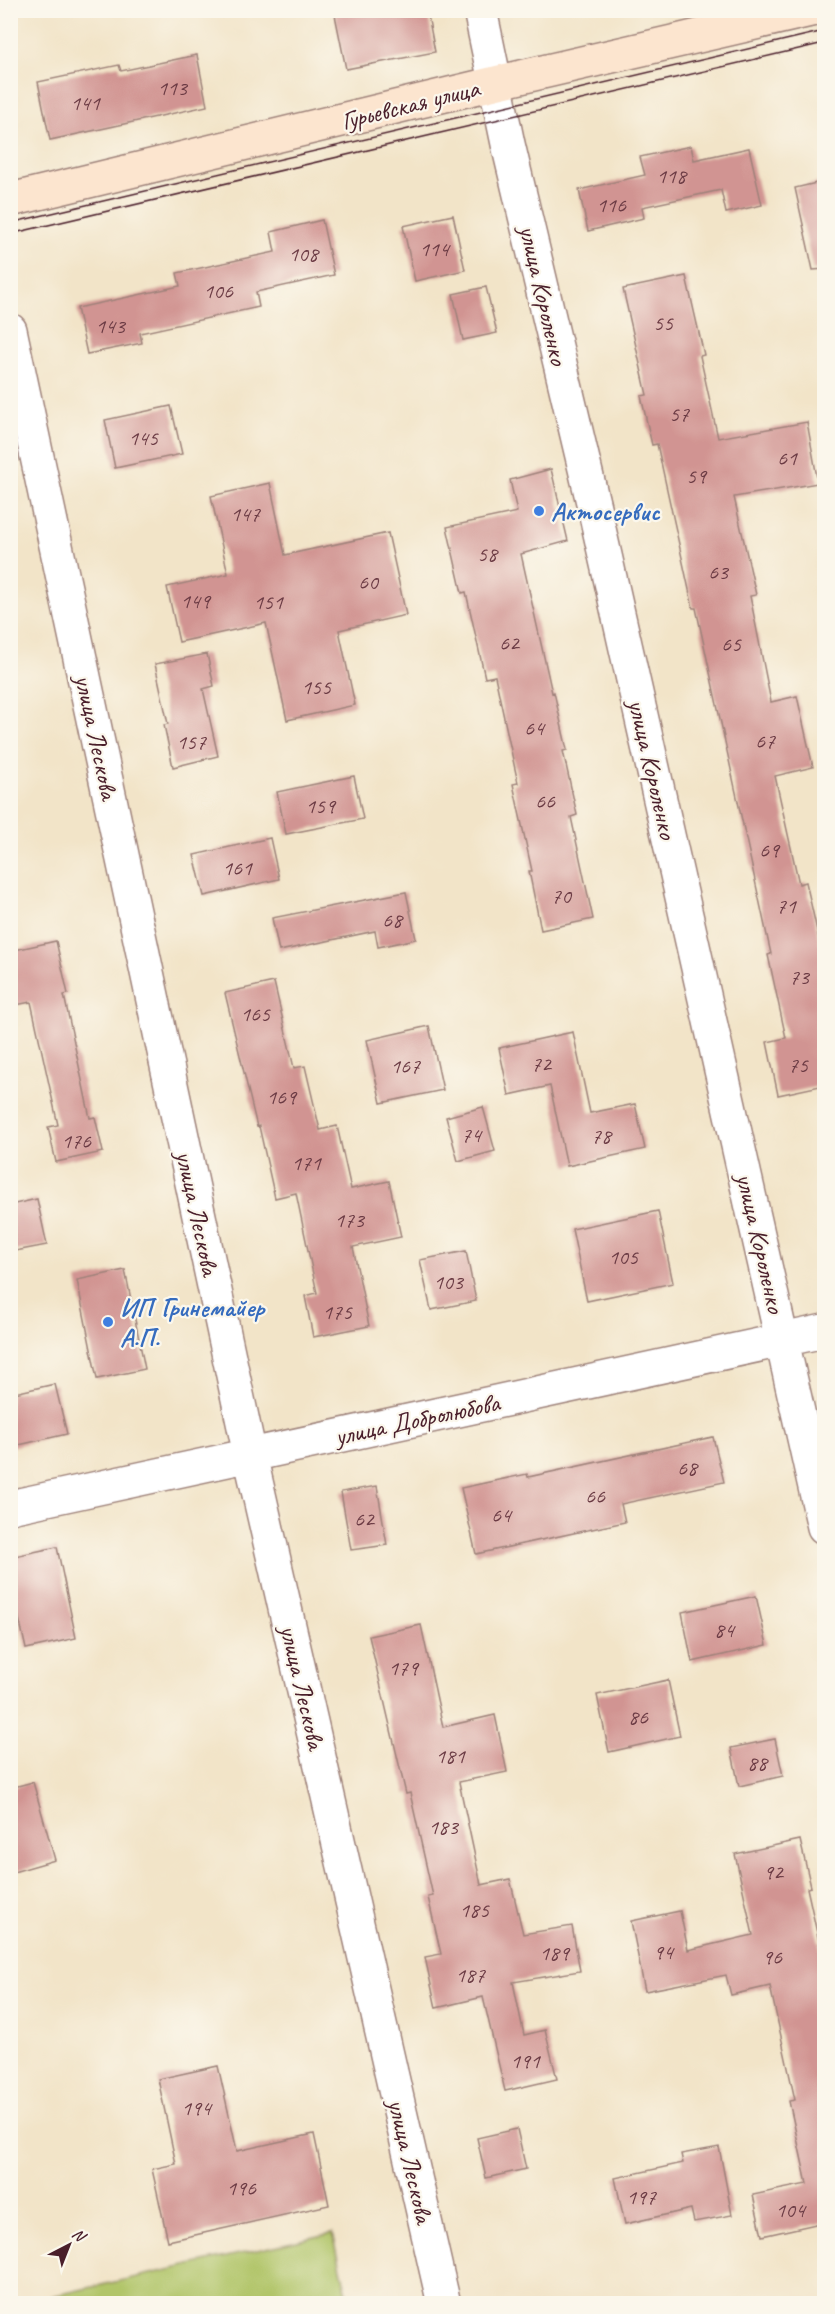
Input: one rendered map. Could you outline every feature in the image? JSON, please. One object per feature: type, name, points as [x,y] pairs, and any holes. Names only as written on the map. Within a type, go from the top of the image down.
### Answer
[{"type":"street","name":"улица Короленко","points":[[480,10],[508,144],[600,535],[825,1527]]},
{"type":"street","name":"Гурьевская улица","points":[[10,200],[495,83],[811,10]]},
{"type":"street","name":"улица Лескова","points":[[10,330],[250,1455],[444,2304]]},
{"type":"street","name":"улица Добролюбова","points":[[10,1507],[825,1331]]},
{"type":"green space","points":[[333,2233],[349,2303],[54,2303],[52,2296]]},
{"type":"building","points":[[334,10],[427,10],[435,52],[346,69]]},
{"type":"building","points":[[197,55],[207,106],[50,140],[38,82],[119,65],[121,71]]},
{"type":"building","points":[[691,146],[694,160],[749,148],[762,205],[726,213],[721,190],[642,207],[644,218],[588,231],[579,190],[645,175],[640,157]]},
{"type":"building","points":[[825,181],[825,269],[813,270],[795,188]]},
{"type":"building","points":[[453,215],[465,270],[415,281],[403,226]]},
{"type":"building","points":[[322,220],[334,275],[256,292],[259,307],[140,333],[142,343],[87,354],[77,308],[180,286],[177,273],[275,252],[271,232]]},
{"type":"building","points":[[686,276],[704,355],[700,356],[718,438],[807,422],[818,483],[734,497],[756,595],[750,596],[771,702],[797,696],[813,767],[775,776],[799,884],[806,882],[820,944],[825,943],[825,1085],[778,1095],[767,1042],[786,1038],[768,955],[771,954],[696,608],[693,608],[657,444],[652,445],[641,396],[647,395],[623,289]]},
{"type":"building","points":[[486,287],[497,333],[463,340],[453,294]]},
{"type":"building","points":[[171,406],[182,454],[115,468],[105,420]]},
{"type":"building","points":[[551,469],[568,541],[521,554],[567,750],[563,751],[577,815],[571,817],[593,919],[541,930],[529,871],[532,871],[513,784],[518,783],[495,676],[485,678],[466,592],[462,593],[447,527],[517,512],[510,480]]},
{"type":"building","points":[[270,483],[285,555],[388,533],[406,615],[339,630],[355,705],[287,720],[266,623],[179,642],[167,587],[228,574],[211,496]]},
{"type":"building","points":[[207,654],[214,686],[203,689],[218,756],[173,767],[164,725],[168,724],[155,664]]},
{"type":"building","points":[[354,776],[363,819],[286,834],[277,792]]},
{"type":"building","points":[[270,838],[279,879],[204,896],[194,855]]},
{"type":"building","points":[[406,892],[416,939],[378,947],[375,931],[279,951],[272,918]]},
{"type":"building","points":[[56,941],[68,994],[64,995],[90,1118],[95,1117],[103,1152],[56,1162],[48,1127],[58,1125],[31,1002],[16,1005],[10,982],[10,951]]},
{"type":"building","points":[[274,982],[294,1068],[305,1066],[320,1130],[337,1126],[351,1189],[389,1181],[401,1237],[353,1247],[369,1326],[313,1337],[305,1296],[317,1293],[296,1193],[275,1198],[225,993]]},
{"type":"building","points":[[429,1026],[443,1090],[381,1103],[367,1040]]},
{"type":"building","points":[[573,1032],[590,1113],[635,1104],[645,1149],[567,1166],[550,1086],[509,1095],[499,1048]]},
{"type":"building","points":[[483,1107],[495,1151],[458,1161],[446,1117]]},
{"type":"building","points":[[37,1199],[47,1245],[10,1252],[10,1205]]},
{"type":"building","points":[[658,1211],[673,1283],[587,1301],[572,1229]]},
{"type":"building","points":[[466,1251],[476,1301],[431,1310],[420,1260]]},
{"type":"building","points":[[125,1270],[145,1369],[97,1379],[77,1280]]},
{"type":"building","points":[[55,1384],[67,1434],[10,1447],[10,1394]]},
{"type":"building","points":[[713,1437],[724,1482],[621,1504],[625,1522],[476,1554],[461,1488],[527,1474],[528,1477]]},
{"type":"building","points":[[377,1486],[387,1545],[351,1550],[341,1492]]},
{"type":"building","points":[[57,1547],[76,1638],[26,1649],[10,1578],[10,1557]]},
{"type":"building","points":[[756,1596],[767,1645],[692,1662],[682,1612]]},
{"type":"building","points":[[421,1625],[443,1727],[495,1715],[507,1772],[459,1782],[481,1885],[510,1879],[523,1934],[572,1926],[580,1971],[513,1982],[524,2035],[545,2030],[557,2079],[505,2091],[483,1997],[436,2008],[425,1957],[441,1954],[428,1897],[433,1896],[410,1793],[406,1794],[369,1636]]},
{"type":"building","points":[[668,1680],[680,1736],[609,1752],[597,1695]]},
{"type":"building","points":[[775,1739],[783,1776],[739,1786],[731,1748]]},
{"type":"building","points":[[33,1782],[55,1860],[10,1873],[10,1788]]},
{"type":"building","points":[[800,1840],[811,1887],[807,1888],[825,1969],[825,2222],[762,2236],[753,2195],[807,2184],[789,2101],[795,2100],[770,1986],[731,1995],[726,1975],[645,1991],[631,1921],[680,1911],[688,1950],[753,1935],[735,1854]]},
{"type":"building","points":[[218,2066],[237,2151],[314,2134],[329,2205],[168,2241],[152,2169],[176,2164],[158,2079]]},
{"type":"building","points":[[517,2129],[526,2169],[486,2178],[477,2138]]},
{"type":"building","points":[[719,2147],[732,2215],[694,2222],[691,2209],[625,2224],[615,2178],[683,2163],[681,2154]]},
{"type":"tram line","points":[[10,223],[824,31]]},
{"type":"tram line","points":[[10,234],[824,43]]},
{"type":"place","name":"Актосервис","points":[[539,511]]},
{"type":"place","name":"ИП Гринемайер А.П.","points":[[108,1322]]}]
